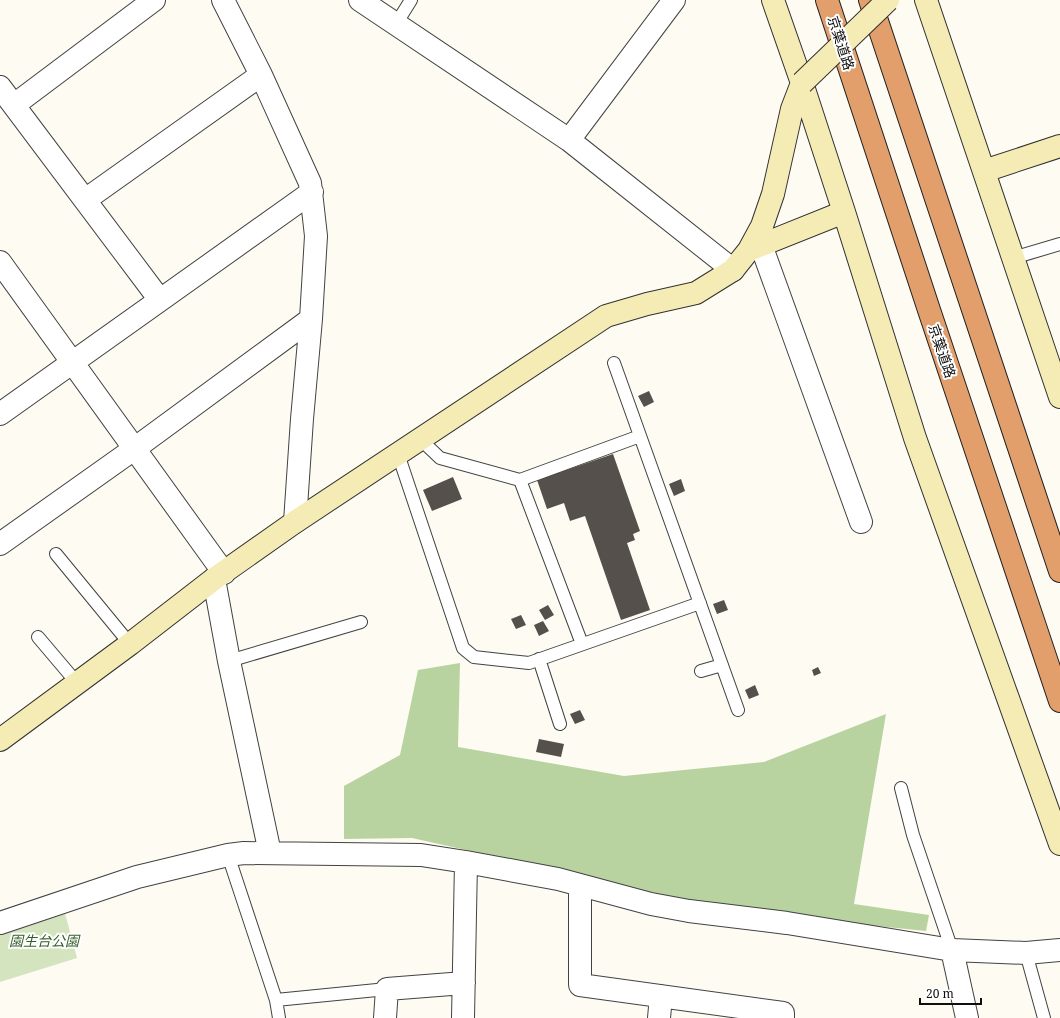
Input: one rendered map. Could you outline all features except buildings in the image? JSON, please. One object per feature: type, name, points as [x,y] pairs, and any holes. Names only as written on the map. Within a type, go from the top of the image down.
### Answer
[{"type":"highway","name":"京葉道路","points":[[827,0],[931,317],[1060,701]]},
{"type":"highway","points":[[870,0],[1060,571]]},
{"type":"street","points":[[14,105],[154,0]]},
{"type":"street","points":[[223,0],[261,75],[310,183],[312,192],[316,236],[295,522]]},
{"type":"street","points":[[360,0],[569,140],[733,270]]},
{"type":"street","points":[[569,140],[674,0]]},
{"type":"street","points":[[774,0],[844,212],[915,438],[1060,844]]},
{"type":"street","points":[[861,522],[755,248],[773,194],[792,109],[802,82],[888,0]]},
{"type":"street","points":[[926,0],[1013,258],[1056,372],[1060,397]]},
{"type":"street","points":[[85,200],[261,75]]},
{"type":"street","points":[[0,87],[160,300]]},
{"type":"street","points":[[984,171],[1060,146]]},
{"type":"street","points":[[0,414],[312,192]]},
{"type":"street","points":[[0,740],[219,576],[295,522],[606,316],[647,304],[696,293],[733,270],[755,248],[844,212]]},
{"type":"street","points":[[3,272],[72,362],[134,448],[219,576],[229,661],[270,853]]},
{"type":"street","points":[[0,544],[311,319]]},
{"type":"street","points":[[0,923],[137,877],[228,854],[244,852],[421,855],[558,879],[651,904],[689,911],[787,923],[952,950],[1026,953],[1060,950]]},
{"type":"street","points":[[463,1018],[466,862]]},
{"type":"street","points":[[580,885],[580,985],[783,1012],[783,1018]]},
{"type":"street","points":[[952,950],[967,1018]]},
{"type":"street","points":[[385,1018],[387,989],[464,983]]},
{"type":"street","points":[[659,1018],[661,996]]},
{"type":"lane","points":[[396,24],[411,0]]},
{"type":"lane","points":[[1013,258],[1060,244]]},
{"type":"lane","points":[[614,364],[738,710]]},
{"type":"lane","points":[[420,439],[440,458],[520,480],[640,436]]},
{"type":"lane","points":[[398,454],[463,648],[474,657],[529,663],[700,603]]},
{"type":"lane","points":[[520,480],[582,644]]},
{"type":"lane","points":[[56,554],[130,644]]},
{"type":"lane","points":[[229,661],[360,622]]},
{"type":"lane","points":[[38,637],[77,683]]},
{"type":"lane","points":[[539,659],[560,724]]},
{"type":"lane","points":[[701,671],[722,665]]},
{"type":"lane","points":[[901,788],[913,835],[952,950]]},
{"type":"lane","points":[[228,854],[276,1000],[279,1018]]},
{"type":"lane","points":[[1026,953],[1044,1018]]},
{"type":"lane","points":[[276,1000],[387,989]]},
{"type":"green space","points":[[460,663],[458,747],[624,776],[764,762],[886,714],[854,904],[929,915],[926,931],[867,925],[658,898],[597,879],[412,838],[344,839],[344,786],[400,755],[418,670]]},
{"type":"green space","name":"園生台公園","points":[[63,906],[77,958],[0,982],[0,928]]}]
